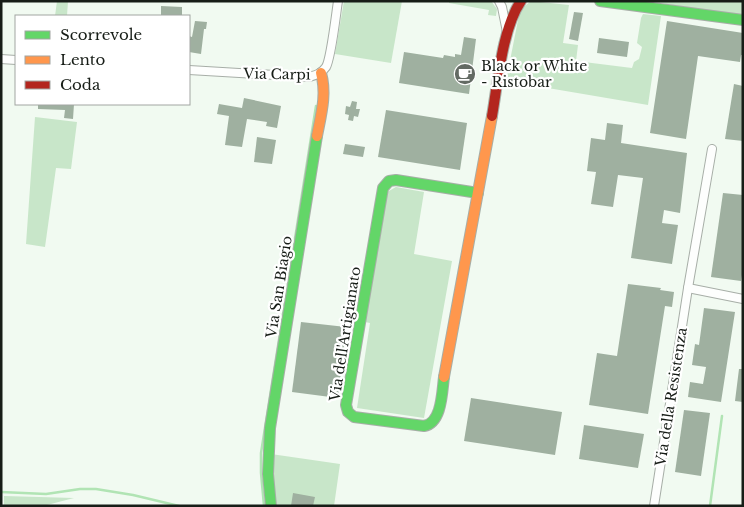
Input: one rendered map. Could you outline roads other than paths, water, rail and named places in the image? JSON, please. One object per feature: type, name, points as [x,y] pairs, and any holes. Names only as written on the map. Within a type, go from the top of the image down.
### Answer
[{"type":"street","name":"Via Carpi","points":[[190,70],[309,77],[321,72],[328,64],[338,1]]},
{"type":"street","points":[[499,1],[502,7],[507,34]]},
{"type":"street","points":[[507,1],[507,34]]},
{"type":"street","name":"Via dell'Artigianato","points":[[478,193],[396,180],[389,181],[383,188],[346,405],[348,412],[354,417],[428,426],[433,423],[436,417],[478,193],[507,34],[516,7],[521,1]]},
{"type":"street","points":[[600,1],[743,20]]},
{"type":"street","points":[[1,59],[15,60]]},
{"type":"street","name":"Via San Biagio","points":[[271,506],[268,474],[270,428],[324,95],[324,83],[321,72]]},
{"type":"street","name":"Via della Resistenza","points":[[654,506],[712,149]]},
{"type":"street","points":[[688,288],[743,299]]},
{"type":"waterway","points":[[264,506],[261,453],[316,106]]},
{"type":"waterway","points":[[710,506],[722,416]]},
{"type":"waterway","points":[[1,492],[46,494],[80,489],[96,489],[133,495],[179,506]]},
{"type":"place","name":"Black or White - Ristobar","points":[[465,74]]}]
